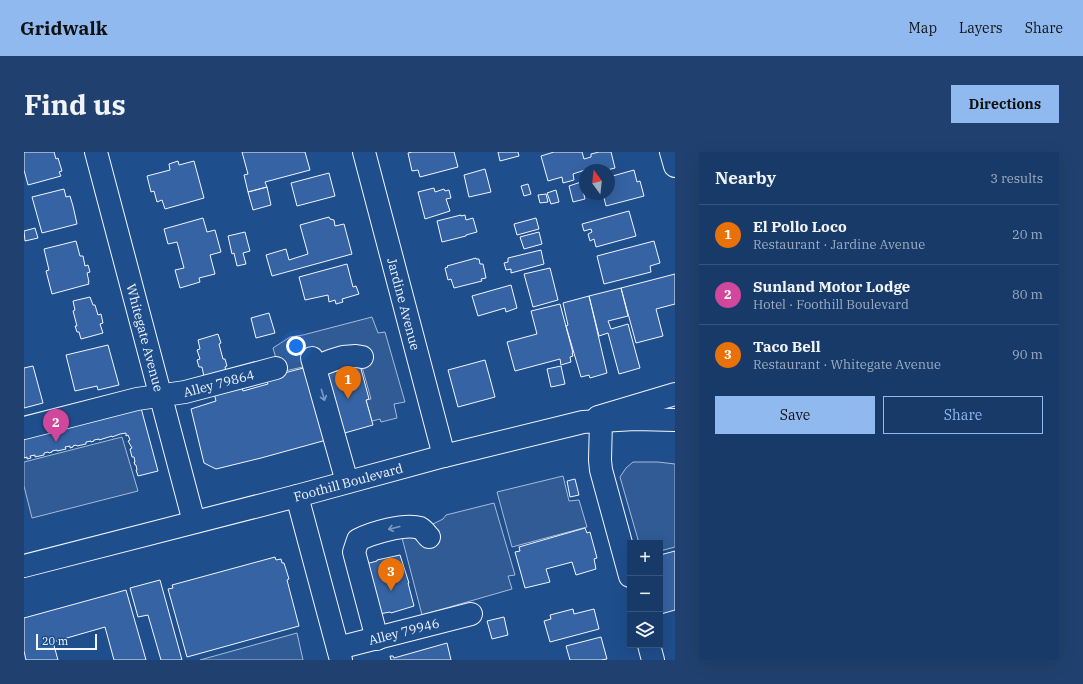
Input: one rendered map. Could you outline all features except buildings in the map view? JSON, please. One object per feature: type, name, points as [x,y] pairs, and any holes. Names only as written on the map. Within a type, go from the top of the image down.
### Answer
[{"type":"street","name":"Whitegate Avenue","points":[[96,152],[194,522]]},
{"type":"street","name":"Jardine Avenue","points":[[364,152],[444,456]]},
{"type":"street","points":[[671,152],[675,166]]},
{"type":"street","points":[[347,482],[314,364],[320,365],[333,360],[356,356],[362,357]]},
{"type":"street","name":"Alley 79864","points":[[24,428],[137,399],[184,392],[276,368]]},
{"type":"street","points":[[627,565],[601,470],[592,421],[675,394]]},
{"type":"street","name":"Foothill Boulevard","points":[[24,566],[297,496],[444,456],[592,421],[635,419],[675,420]]},
{"type":"street","points":[[297,496],[340,654]]},
{"type":"street","points":[[377,639],[354,552],[358,540],[363,537],[398,527],[411,526],[422,529],[429,537]]},
{"type":"street","name":"Alley 79946","points":[[340,654],[377,639],[471,614]]},
{"type":"street","points":[[650,648],[653,660]]},
{"type":"shaded area","points":[[372,317],[378,333],[385,332],[405,402],[394,404],[397,418],[381,422],[380,419],[372,421],[366,400],[371,399],[357,349],[312,365],[280,372],[273,348],[290,337]]},
{"type":"shaded area","points":[[122,437],[138,491],[32,518],[24,486],[24,462]]},
{"type":"shaded area","points":[[633,462],[675,464],[675,547],[663,550],[663,540],[638,540],[620,477],[626,468]]},
{"type":"shaded area","points":[[563,476],[569,501],[579,500],[587,527],[512,547],[497,492]]},
{"type":"shaded area","points":[[494,503],[515,575],[508,576],[512,589],[422,615],[401,534],[433,524],[443,519],[446,515]]},
{"type":"shaded area","points":[[297,633],[303,660],[200,660]]},
{"type":"place","name":"El Pollo Loco","points":[[348,399]]},
{"type":"place","name":"Sunland Motor Lodge","points":[[56,442]]},
{"type":"place","name":"Taco Bell","points":[[391,591]]}]
